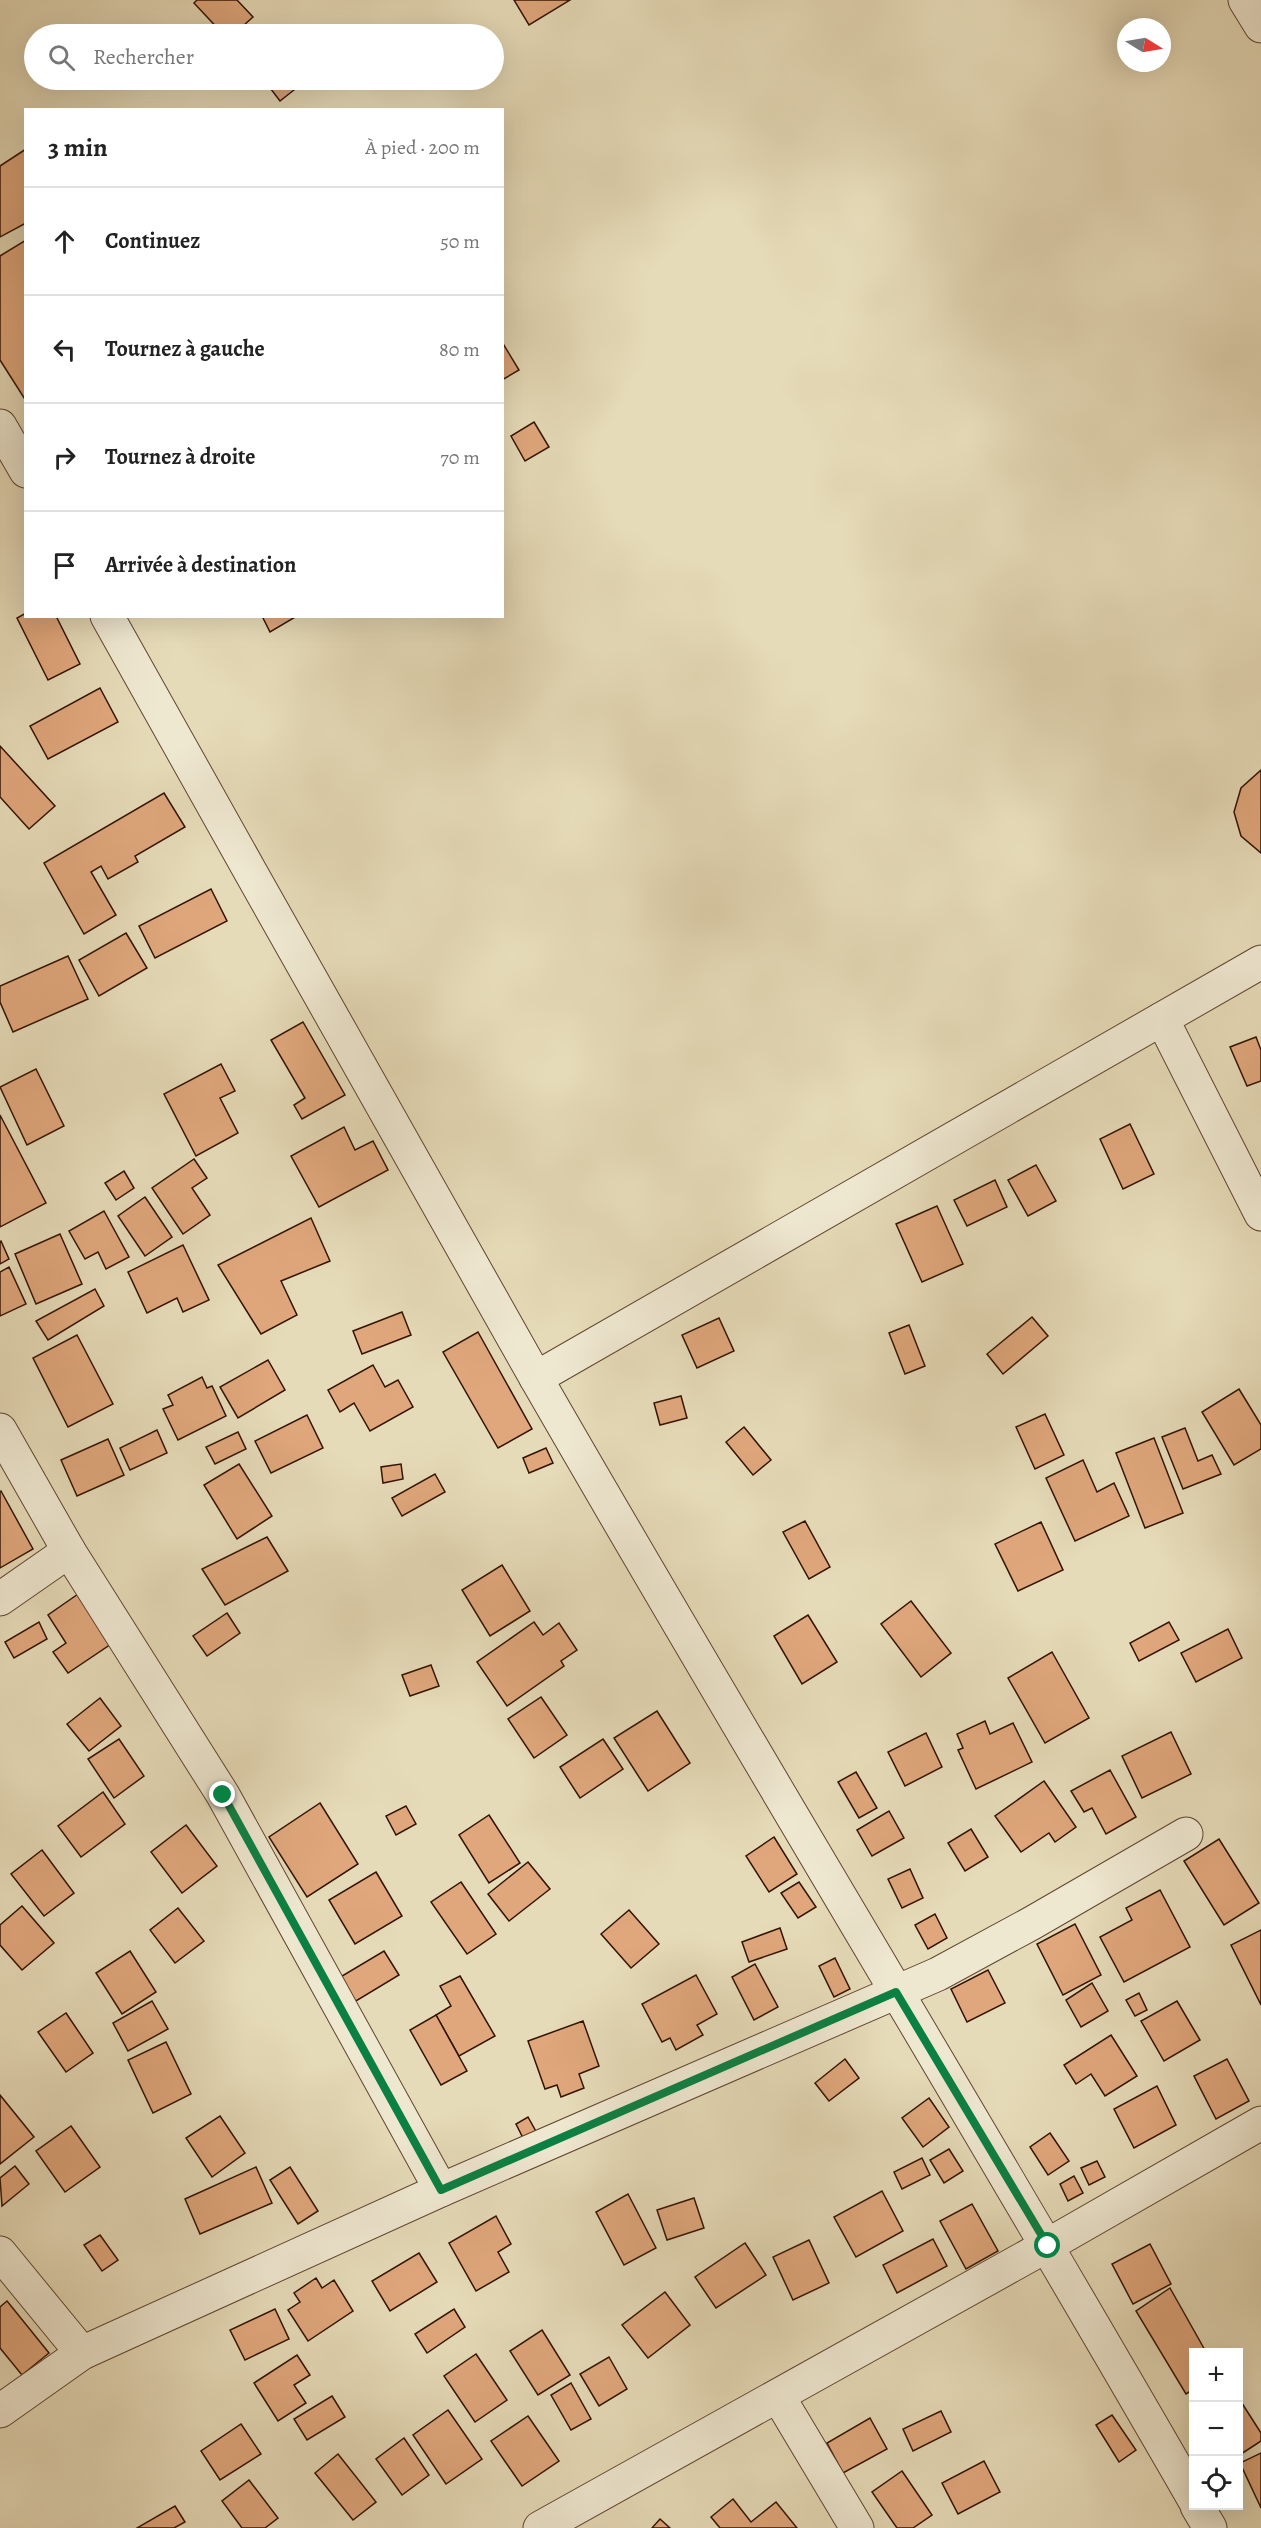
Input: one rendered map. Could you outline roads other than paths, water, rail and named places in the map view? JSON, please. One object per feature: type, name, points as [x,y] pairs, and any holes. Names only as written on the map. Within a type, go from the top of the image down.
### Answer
[{"type":"street","points":[[1245,0],[1261,26]]},
{"type":"street","points":[[0,426],[24,468]]},
{"type":"street","points":[[108,618],[536,1378],[896,1992],[1048,2246],[1189,2490]]},
{"type":"street","points":[[536,1378],[1261,962]]},
{"type":"street","points":[[1162,1019],[1261,1214]]},
{"type":"street","points":[[0,1430],[69,1551],[223,1795],[441,2190]]},
{"type":"street","points":[[0,1599],[69,1551]]},
{"type":"street","points":[[0,2411],[82,2353],[441,2190],[938,1974],[1186,1834]]},
{"type":"street","points":[[540,2528],[1048,2246],[1261,2123]]},
{"type":"street","points":[[0,2253],[82,2353]]},
{"type":"street","points":[[778,2396],[857,2528]]},
{"type":"street","points":[[1200,2510],[1210,2528]]}]
